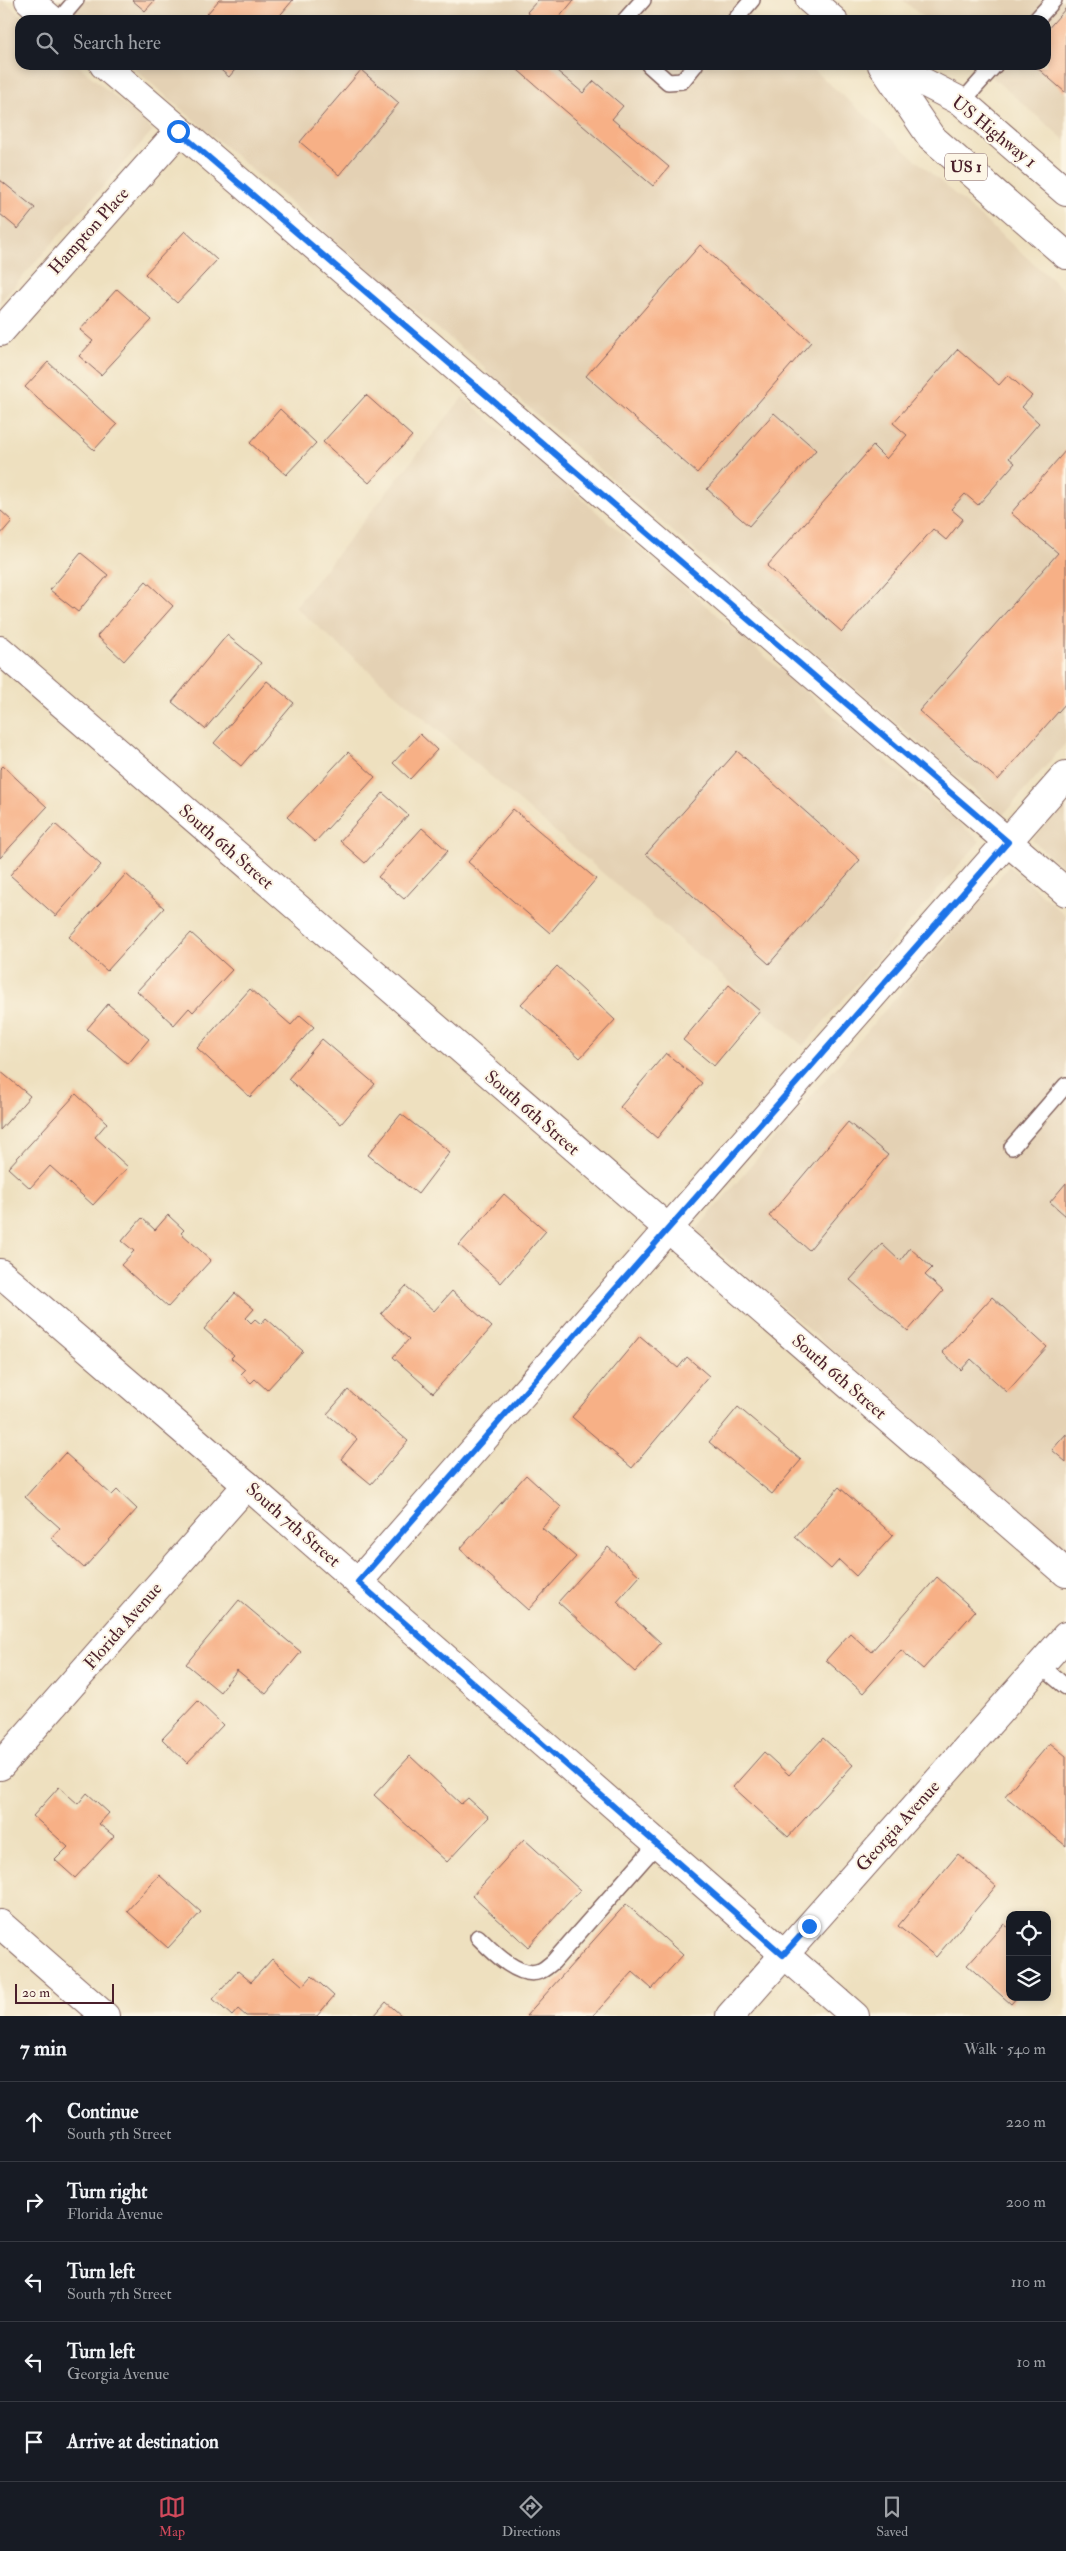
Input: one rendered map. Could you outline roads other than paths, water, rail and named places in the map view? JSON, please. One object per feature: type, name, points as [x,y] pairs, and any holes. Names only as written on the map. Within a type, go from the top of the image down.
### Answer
[{"type":"street","points":[[29,0],[46,15]]},
{"type":"street","points":[[810,0],[827,15]]},
{"type":"street","points":[[110,70],[178,131],[1066,892]]},
{"type":"street","name":"US 1","points":[[885,70],[932,137],[1066,255]]},
{"type":"street","name":"US Highway 1","points":[[900,70],[962,102],[1066,192]]},
{"type":"street","name":"Hampton Place","points":[[0,332],[178,131]]},
{"type":"street","name":"South 6th Street","points":[[0,650],[667,1230],[1066,1573]]},
{"type":"street","points":[[358,1582],[1066,775]]},
{"type":"street","name":"South 7th Street","points":[[0,1273],[247,1485],[855,2016]]},
{"type":"street","name":"Florida Avenue","points":[[0,1766],[247,1485]]},
{"type":"street","name":"Georgia Avenue","points":[[730,2016],[1066,1636]]},
{"type":"street","points":[[0,1924],[105,2016]]},
{"type":"lane","points":[[63,15],[76,0]]},
{"type":"lane","points":[[629,15],[642,0]]},
{"type":"lane","points":[[738,15],[752,0]]},
{"type":"lane","points":[[1040,15],[1054,0]]},
{"type":"lane","points":[[655,70],[668,82],[682,81],[691,70]]},
{"type":"lane","points":[[962,102],[991,70]]},
{"type":"lane","points":[[1012,1147],[1066,1085]]},
{"type":"lane","points":[[1040,1665],[1066,1687]]},
{"type":"lane","points":[[478,1937],[506,1963],[525,1972],[540,1972],[553,1962],[657,1844]]}]
